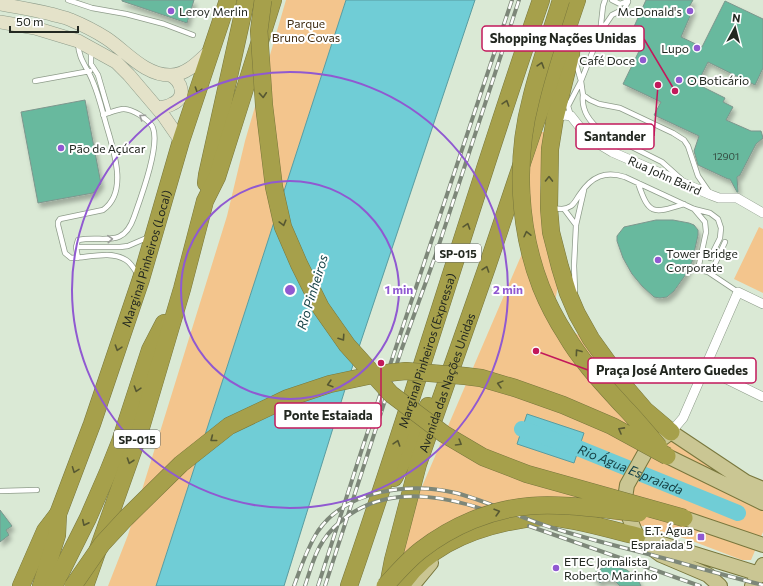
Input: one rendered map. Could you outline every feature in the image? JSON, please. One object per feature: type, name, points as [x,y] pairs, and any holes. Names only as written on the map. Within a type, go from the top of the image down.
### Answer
[{"type":"highway","name":"Marginal Pinheiros (Local)","points":[[58,514],[92,424],[141,279],[181,141],[228,0]]},
{"type":"highway","points":[[205,201],[207,175],[246,0]]},
{"type":"highway","points":[[263,0],[259,31],[264,105],[274,187],[283,227],[299,264],[322,308],[347,345],[391,394],[444,434],[483,457],[527,474],[684,518]]},
{"type":"highway","name":"SP-015","points":[[85,586],[140,431],[182,289],[205,201],[217,177],[273,0]]},
{"type":"highway","name":"Marginal Pinheiros (Expressa)","points":[[349,586],[541,0]]},
{"type":"highway","points":[[571,1],[570,54],[563,117],[550,149],[556,209],[551,232],[568,293],[577,314],[591,339],[627,389],[645,410],[671,432]]},
{"type":"highway","points":[[571,1],[531,99],[523,137],[520,183],[525,228],[541,287],[566,336],[598,380],[667,456]]},
{"type":"highway","name":"Avenida das Nações Unidas","points":[[388,586],[393,560],[418,464],[469,320],[571,1]]},
{"type":"highway","points":[[54,586],[88,518],[108,472],[120,442],[150,350],[182,289]]},
{"type":"highway","points":[[376,507],[406,455],[432,396],[469,320]]},
{"type":"highway","points":[[73,586],[102,544],[126,518],[181,464],[229,426],[288,398],[330,384],[377,374],[406,371],[481,378],[563,405],[612,426],[667,456]]},
{"type":"highway","points":[[384,586],[420,550],[441,536],[462,524],[499,511],[530,506],[557,506],[684,518]]},
{"type":"highway","points":[[21,586],[45,531],[58,514]]},
{"type":"highway","points":[[41,586],[57,535],[58,514]]},
{"type":"highway","points":[[401,586],[413,569],[427,556],[461,537],[478,529],[521,519],[545,517],[577,521],[636,536]]},
{"type":"main road","points":[[720,586],[708,575],[661,555],[636,536],[626,510],[625,498],[627,485],[646,451],[671,432],[746,482],[763,489]]},
{"type":"main road","points":[[667,456],[763,503]]},
{"type":"main road","points":[[746,482],[763,484]]},
{"type":"main road","points":[[684,518],[763,545]]},
{"type":"main road","points":[[636,536],[759,575]]},
{"type":"main road","points":[[412,586],[429,565],[461,537]]},
{"type":"street","points":[[7,12],[69,19],[107,39],[137,62],[162,74],[170,75],[182,73],[211,50]]},
{"type":"street","points":[[7,12],[35,28],[78,41],[116,62],[170,123],[181,141]]},
{"type":"street","points":[[157,108],[172,105],[181,97],[182,88],[180,84],[170,75]]},
{"type":"street","name":"Rua John Baird","points":[[563,117],[605,148],[718,198],[737,198],[763,213]]},
{"type":"street","points":[[671,432],[683,418],[738,292],[763,304]]},
{"type":"street","points":[[704,368],[763,397]]},
{"type":"lane","points":[[68,0],[92,8],[126,14],[156,22],[193,35]]},
{"type":"lane","points":[[600,33],[602,10],[605,0]]},
{"type":"lane","points":[[612,0],[620,4],[628,1]]},
{"type":"lane","points":[[563,117],[581,81],[600,33],[610,18],[624,9],[628,1]]},
{"type":"lane","points":[[78,41],[80,58],[94,83],[114,153],[117,172],[116,190],[113,200],[109,206],[103,210],[60,219],[58,222],[65,253],[71,258],[101,255],[125,259],[141,279]]},
{"type":"lane","points":[[91,47],[90,58],[109,113]]},
{"type":"lane","points":[[570,54],[577,63],[585,111],[595,126],[602,132],[662,162],[687,184]]},
{"type":"lane","points":[[35,81],[95,70]]},
{"type":"lane","points":[[583,95],[590,100],[620,108],[673,133],[684,140],[688,146],[698,176],[711,195]]},
{"type":"lane","points":[[78,258],[76,247],[78,240],[90,238],[117,238],[126,232],[131,225],[137,209],[152,158],[154,129],[151,123],[126,108],[116,109],[103,115]]},
{"type":"lane","points":[[556,209],[573,204],[585,186],[596,178],[607,174],[618,175],[694,209],[704,210],[718,219],[721,228],[720,238],[710,258]]},
{"type":"lane","points":[[638,183],[643,199],[648,208],[653,210],[665,210],[684,204]]},
{"type":"lane","points":[[577,314],[574,266],[576,225],[585,186]]},
{"type":"lane","points":[[556,209],[576,225]]},
{"type":"lane","points":[[694,209],[705,222],[706,232],[699,265],[704,271],[708,272],[738,292]]},
{"type":"lane","points":[[76,247],[120,248],[154,236]]},
{"type":"lane","points":[[708,272],[714,266],[725,242]]},
{"type":"lane","points":[[0,491],[37,490]]},
{"type":"green space","name":"Parque Bruno Covas","points":[[286,0],[346,0],[156,586],[108,586],[128,535],[227,216],[245,141]]},
{"type":"green space","points":[[537,132],[547,132],[540,185],[544,228],[558,285],[555,302],[568,329],[582,337],[643,413],[763,485],[763,532],[751,560],[742,560],[687,539],[643,526],[579,512],[538,509],[400,563],[418,496],[530,235],[526,186]]},
{"type":"green space","points":[[759,227],[763,229],[763,293],[734,279]]},
{"type":"water","name":"Rio Pinheiros","points":[[346,0],[475,0],[347,383],[284,586],[156,586]]},
{"type":"water","points":[[527,414],[584,433],[574,463],[517,444]]},
{"type":"building","name":"Leroy Merlin","points":[[122,0],[194,0],[187,23]]},
{"type":"building","points":[[646,0],[693,0],[689,7],[693,9],[681,37],[702,47],[725,1],[763,19],[763,68],[755,85],[708,62],[697,84],[725,98],[723,102],[733,107],[726,120],[751,131],[761,131],[763,138],[756,144],[740,175],[737,177],[738,192],[730,179],[698,165],[694,151],[699,136],[654,115],[661,102],[623,84],[641,47],[628,40]]},
{"type":"building","name":"Pão de Açúcar","points":[[85,100],[101,184],[93,193],[38,203],[21,112]]},
{"type":"building","name":"Tower Bridge Corporate","points":[[656,220],[673,220],[689,223],[694,225],[698,230],[692,262],[684,277],[674,291],[667,297],[660,298],[654,297],[632,274],[623,258],[617,241],[617,236],[624,227]]},
{"type":"building","points":[[0,510],[12,526],[6,530],[9,535],[0,542]]},
{"type":"building","points":[[608,566],[614,566],[627,570],[637,578],[641,586],[620,586],[615,581],[610,580],[604,580],[600,583],[591,575]]},
{"type":"waterway","name":"Rio Água Espraiada","points":[[522,429],[578,448],[738,513]]},
{"type":"railway","points":[[318,586],[362,449],[512,0]]},
{"type":"railway","points":[[325,586],[401,351],[436,254],[519,0]]},
{"type":"railway","points":[[294,586],[304,558],[311,544],[318,531],[330,517],[345,506],[381,492],[420,488],[456,493],[482,501],[543,525],[568,533],[763,585]]},
{"type":"railway","points":[[305,586],[315,557],[326,537],[335,526],[345,518],[367,505],[386,499],[426,497],[467,504],[505,517]]},
{"type":"railway","points":[[529,526],[700,586]]},
{"type":"place","name":"Leroy Merlin","points":[[171,11]]},
{"type":"place","name":"McDonald's","points":[[690,11]]},
{"type":"place","name":"Lupo","points":[[697,48]]},
{"type":"place","name":"Café Doce","points":[[643,60]]},
{"type":"place","name":"O Boticário","points":[[679,80]]},
{"type":"place","name":"Santander","points":[[658,85]]},
{"type":"place","name":"Shopping Nações Unidas","points":[[675,91]]},
{"type":"place","name":"Pão de Açúcar","points":[[61,148]]},
{"type":"place","name":"Tower Bridge Corporate","points":[[658,260]]},
{"type":"place","name":"Praça José Antero Guedes","points":[[536,351]]},
{"type":"place","name":"Ponte Estaiada","points":[[381,363]]},
{"type":"place","name":"E.T. Água Espraiada 5","points":[[701,537]]},
{"type":"place","name":"ETEC Jornalista Roberto Marinho","points":[[556,568]]}]
